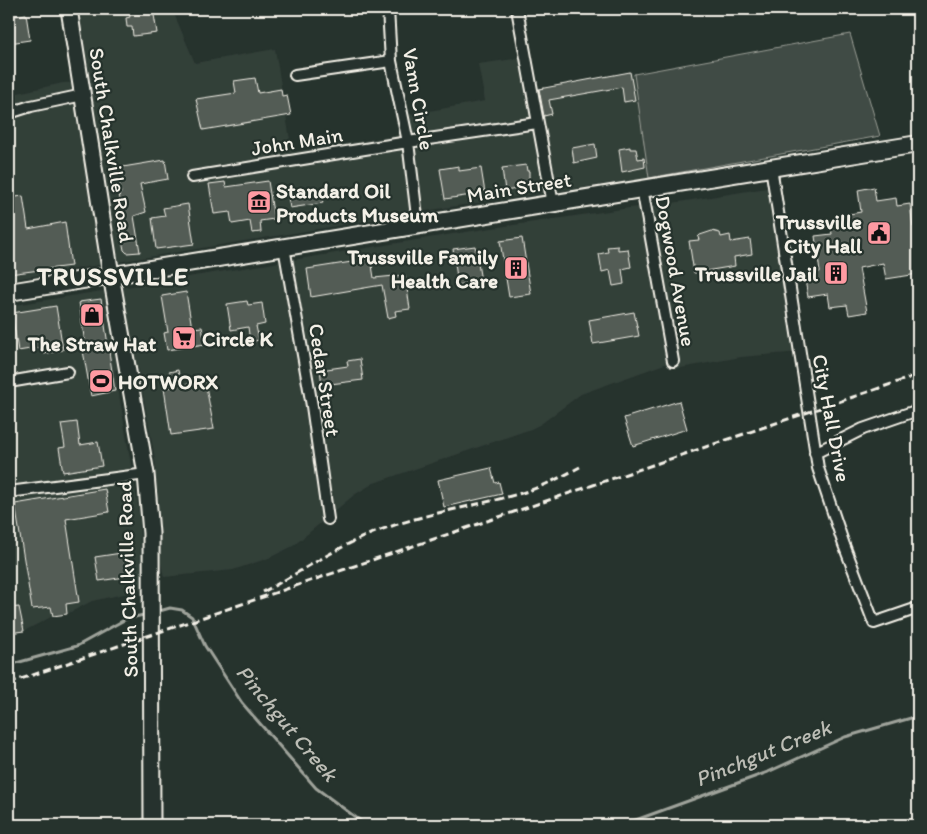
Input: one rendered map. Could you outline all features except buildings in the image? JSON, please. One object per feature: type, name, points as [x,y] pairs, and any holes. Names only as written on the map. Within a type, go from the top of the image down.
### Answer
[{"type":"main road","name":"South Chalkville Road","points":[[69,9],[111,275],[146,474],[151,533],[152,825]]},
{"type":"main road","name":"Main Street","points":[[9,292],[918,144]]},
{"type":"street","name":"Vann Circle","points":[[388,9],[391,61],[408,142],[418,225]]},
{"type":"street","points":[[517,9],[553,204]]},
{"type":"street","points":[[295,76],[391,61]]},
{"type":"street","points":[[9,113],[31,106],[83,95]]},
{"type":"street","name":"John Main","points":[[192,177],[537,123]]},
{"type":"street","name":"City Hall Drive","points":[[771,168],[818,468],[844,545],[874,623],[918,608]]},
{"type":"street","name":"Dogwood Avenue","points":[[642,188],[673,361]]},
{"type":"street","name":"Cedar Street","points":[[284,247],[312,406],[328,519]]},
{"type":"street","points":[[9,382],[68,372]]},
{"type":"street","points":[[815,453],[863,428],[918,410]]},
{"type":"street","points":[[9,492],[146,474]]},
{"type":"shaded area","points":[[77,9],[172,9],[195,63],[275,49],[292,152],[400,135],[396,117],[485,101],[478,64],[521,58],[538,89],[630,72],[634,74],[649,178],[456,206],[9,280],[9,95],[63,83],[91,82]]},
{"type":"shaded area","points":[[850,34],[880,136],[649,178],[634,74]]},
{"type":"shaded area","points":[[773,187],[800,352],[741,357],[675,369],[673,361],[581,394],[541,424],[531,429],[374,483],[354,495],[293,546],[269,558],[233,570],[164,577],[160,559],[155,459],[138,368],[115,370],[139,512],[142,590],[92,601],[67,614],[53,616],[24,631],[9,633],[9,306],[459,233]]},
{"type":"waterway","name":"Pinchgut Creek","points":[[156,612],[170,608],[182,610],[192,617],[205,646],[242,703],[316,788],[366,825]]},
{"type":"waterway","name":"Pinchgut Creek","points":[[9,665],[77,646],[126,619],[148,614]]},
{"type":"waterway","name":"Pinchgut Creek","points":[[622,825],[768,772],[845,737],[918,716]]},
{"type":"railway","points":[[9,683],[918,375]]},
{"type":"railway","points":[[263,592],[342,547],[375,532],[425,516],[528,491],[580,467]]},
{"type":"place","name":"Standard Oil Products Museum","points":[[259,202]]},
{"type":"place","name":"Trussville City Hall","points":[[879,233]]},
{"type":"place","name":"Trussville Family Health Care","points":[[516,268]]},
{"type":"place","name":"Trussville Jail","points":[[836,273]]},
{"type":"place","name":"The Straw Hat","points":[[92,315]]},
{"type":"place","name":"Circle K","points":[[184,338]]},
{"type":"place","name":"HOTWORX","points":[[101,381]]},
{"type":"district","name":"TRUSSVILLE","points":[[113,276]]}]
